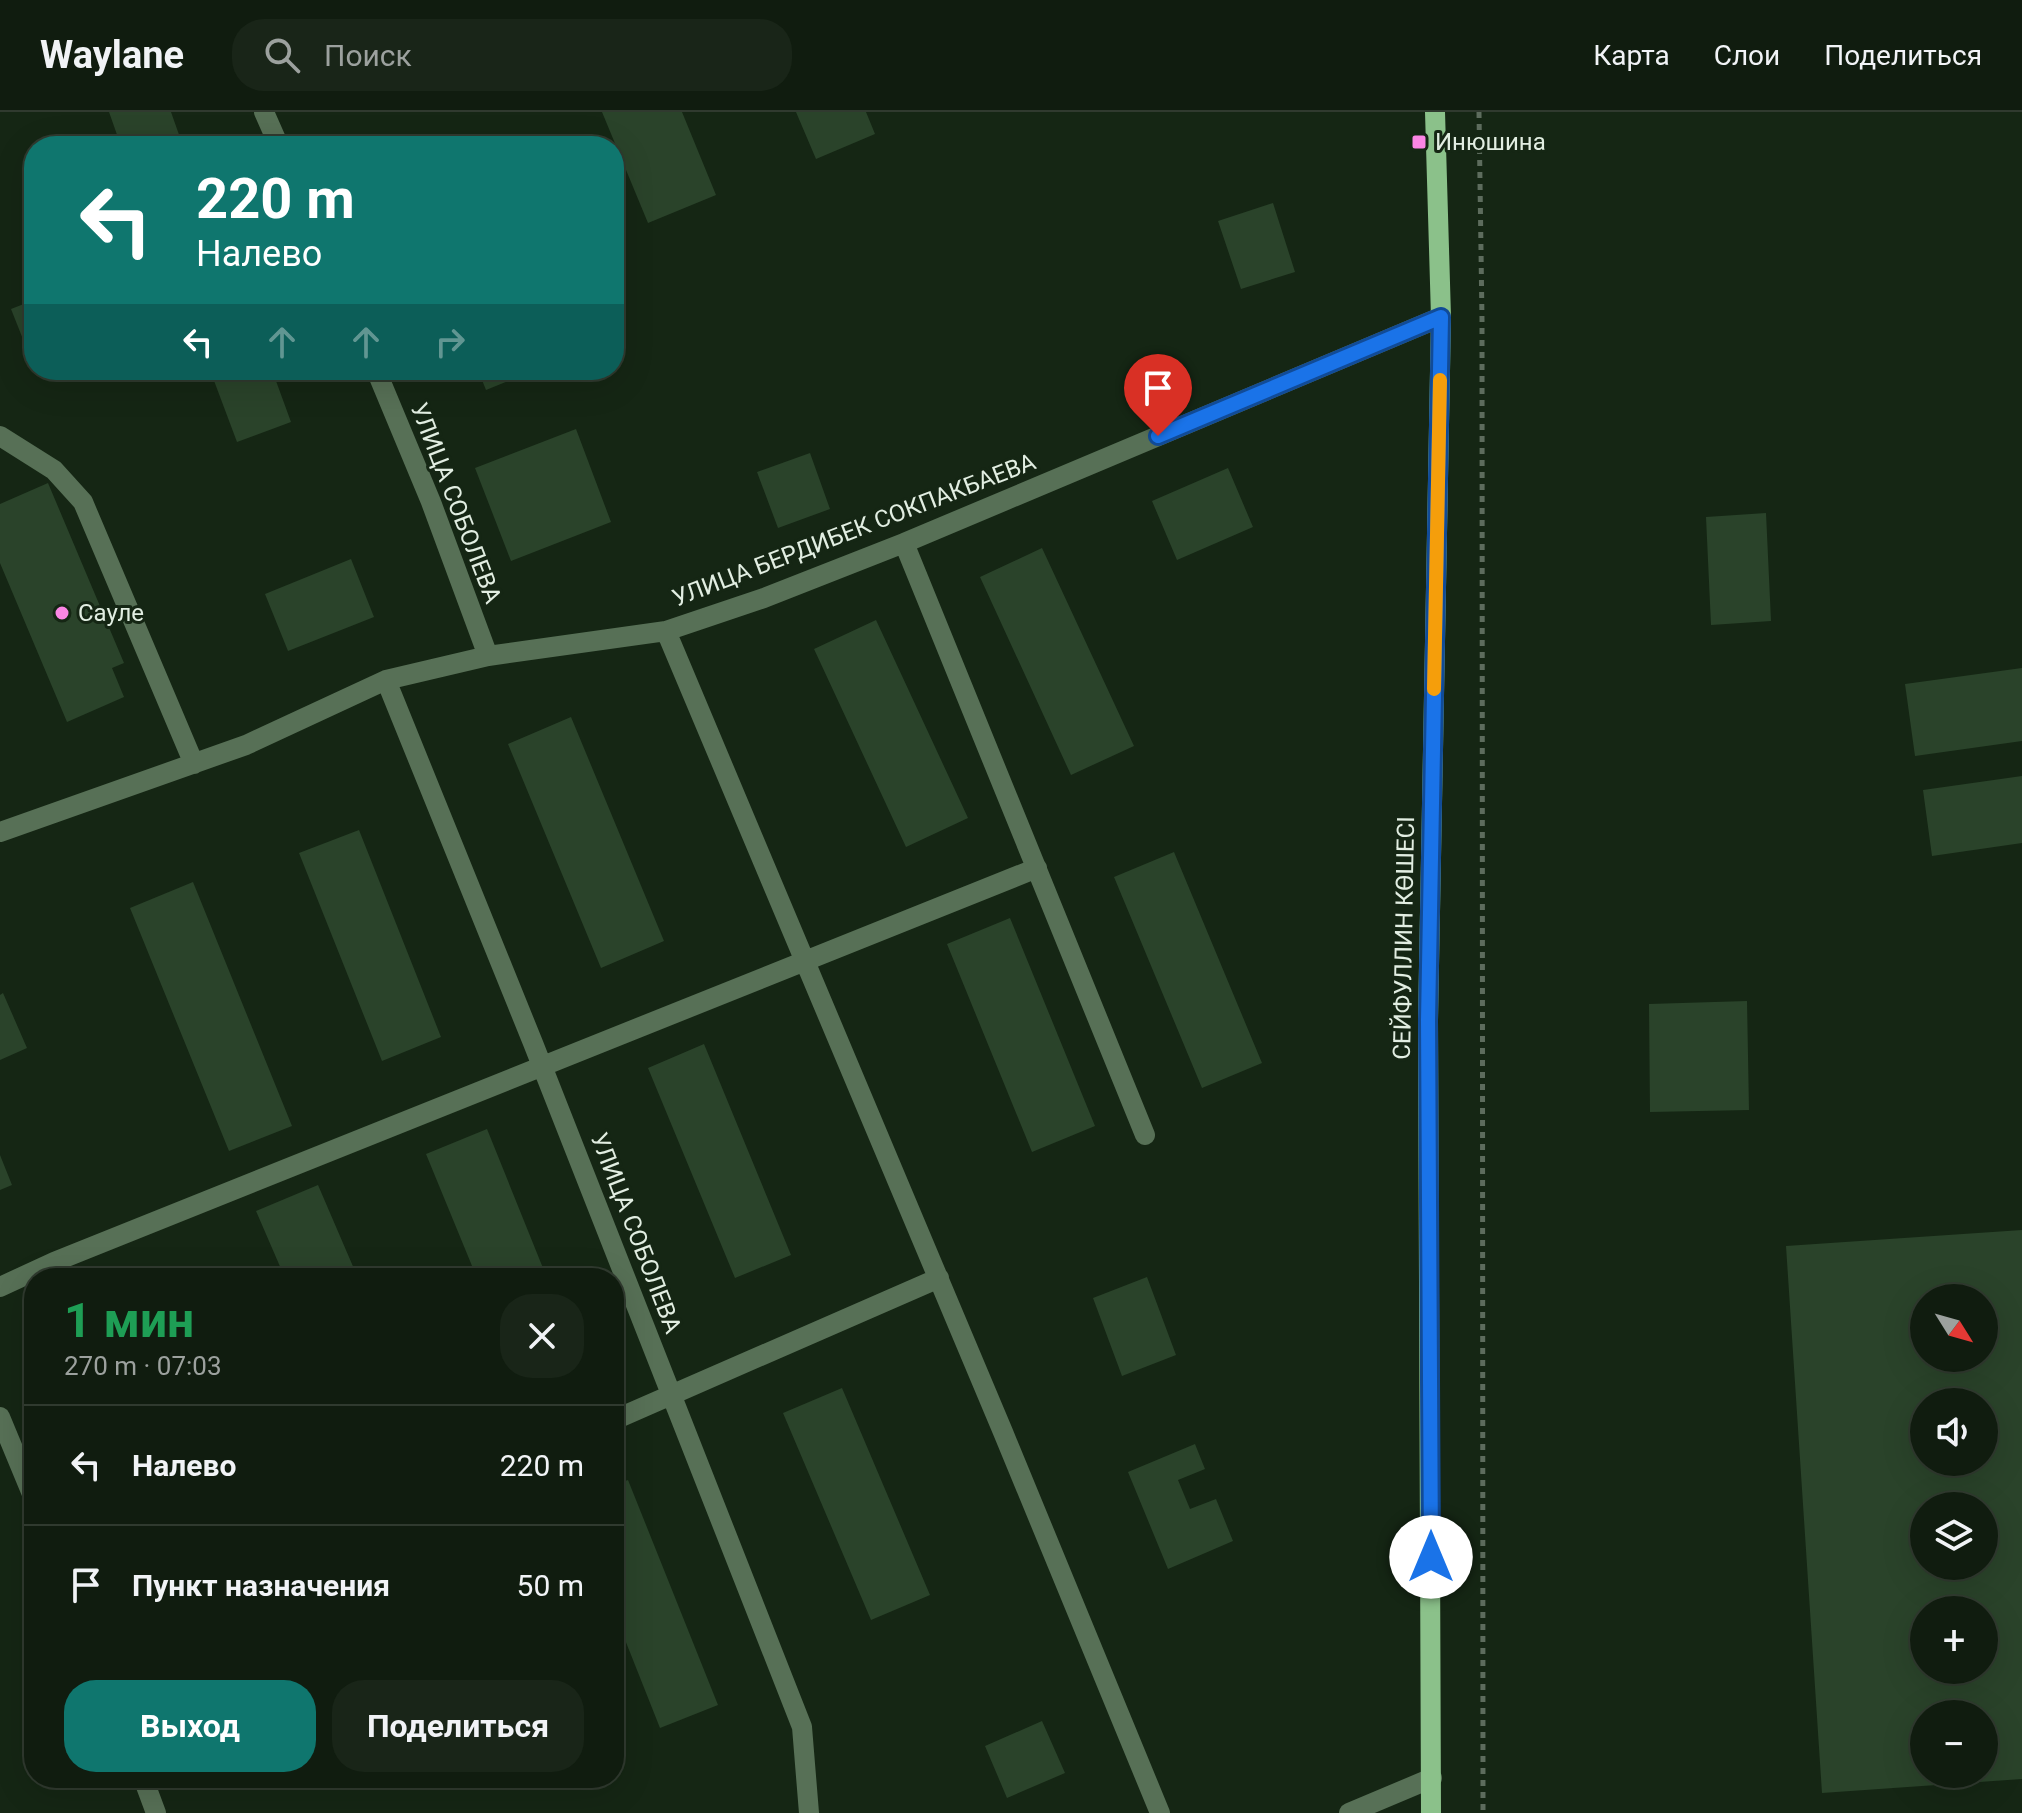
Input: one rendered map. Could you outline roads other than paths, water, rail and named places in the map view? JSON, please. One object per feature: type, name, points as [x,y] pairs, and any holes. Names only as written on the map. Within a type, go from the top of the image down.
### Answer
[{"type":"main road","name":"СЕЙФУЛЛИН КӨШЕСІ","points":[[1431,1813],[1428,1020],[1441,317],[1435,112]]},
{"type":"street","points":[[264,112],[275,136]]},
{"type":"street","name":"УЛИЦА БЕРДИБЕК СОКПАКБАЕВА","points":[[0,832],[246,745],[386,680],[488,656],[666,631],[764,598],[904,543],[1441,317]]},
{"type":"street","name":"УЛИЦА СОБОЛЕВА","points":[[380,380],[431,502],[488,656]]},
{"type":"street","points":[[0,436],[54,470],[83,502],[194,764]]},
{"type":"street","points":[[904,543],[1145,1135]]},
{"type":"street","points":[[666,631],[1160,1813]]},
{"type":"street","name":"УЛИЦА СОБОЛЕВА","points":[[386,680],[621,1268]]},
{"type":"street","points":[[41,1268],[1037,868]]},
{"type":"street","name":"УЛИЦА СОБОЛЕВА","points":[[624,1274],[802,1727],[809,1813]]},
{"type":"street","points":[[0,1287],[24,1276]]},
{"type":"street","points":[[624,1415],[939,1278]]},
{"type":"street","points":[[0,1417],[24,1475]]},
{"type":"street","points":[[1349,1813],[1432,1778]]},
{"type":"street","points":[[147,1788],[156,1813]]},
{"type":"place","name":"Инюшина","points":[[1419,142]]},
{"type":"place","name":"Сауле","points":[[62,613]]}]
